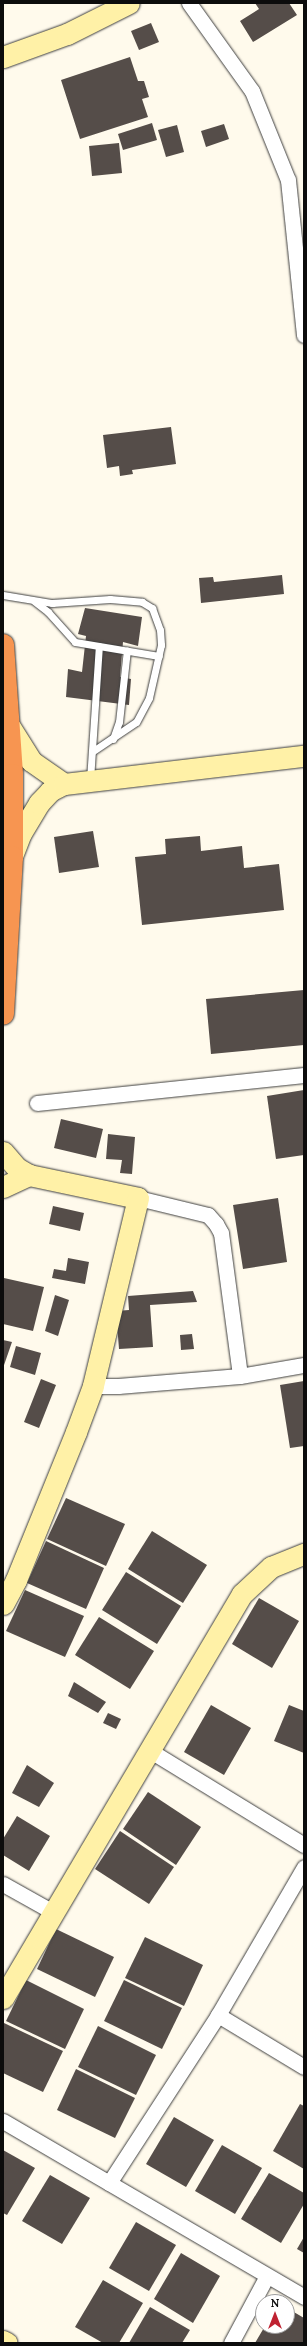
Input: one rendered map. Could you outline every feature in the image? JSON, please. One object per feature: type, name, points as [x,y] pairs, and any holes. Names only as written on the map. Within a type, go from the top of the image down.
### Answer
[{"type":"highway","points":[[3,645],[10,727],[12,857],[3,1014]]},
{"type":"street","points":[[3,57],[67,34],[129,3]]},
{"type":"street","points":[[189,3],[252,91],[288,180],[304,335]]},
{"type":"street","points":[[10,727],[31,761],[64,784]]},
{"type":"street","points":[[12,857],[24,828],[39,802],[50,791],[64,784],[304,756]]},
{"type":"street","points":[[37,1103],[304,1075]]},
{"type":"street","points":[[3,1152],[12,1164],[29,1175],[138,1198],[208,1215],[216,1224],[221,1233],[240,1376]]},
{"type":"street","points":[[3,1187],[29,1175]]},
{"type":"street","points":[[3,1604],[16,1580],[73,1440],[93,1386],[138,1198]]},
{"type":"street","points":[[93,1386],[118,1386],[240,1376],[304,1365]]},
{"type":"street","points":[[3,1998],[242,1594],[272,1566],[304,1554]]},
{"type":"street","points":[[149,1750],[304,1845]]},
{"type":"street","points":[[110,2183],[218,2014],[304,1867]]},
{"type":"street","points":[[3,1884],[53,1912]]},
{"type":"street","points":[[218,2014],[304,2067]]},
{"type":"street","points":[[3,2121],[304,2297]]},
{"type":"street","points":[[230,2343],[267,2276]]},
{"type":"street","points":[[3,2341],[7,2343]]},
{"type":"lane","points":[[3,595],[52,603],[110,599],[142,602],[152,608],[160,630],[159,656],[154,686],[136,722],[113,740],[93,751]]},
{"type":"lane","points":[[31,600],[48,612],[75,642],[159,656]]},
{"type":"lane","points":[[90,782],[99,646]]},
{"type":"lane","points":[[113,740],[119,722],[127,650]]},
{"type":"building","points":[[255,3],[289,3],[297,15],[253,42],[240,21],[259,9]]},
{"type":"building","points":[[151,23],[159,42],[139,50],[131,31]]},
{"type":"building","points":[[130,57],[138,81],[144,81],[149,97],[142,99],[148,117],[80,139],[61,80]]},
{"type":"building","points":[[152,123],[157,140],[123,150],[118,134]]},
{"type":"building","points":[[224,124],[229,139],[206,147],[201,131]]},
{"type":"building","points":[[177,125],[184,152],[166,157],[158,130]]},
{"type":"building","points":[[119,143],[122,173],[92,176],[89,146]]},
{"type":"building","points":[[171,427],[176,464],[132,470],[133,474],[120,476],[119,466],[107,468],[103,435]]},
{"type":"building","points":[[282,575],[284,594],[201,603],[199,578],[213,577],[214,582]]},
{"type":"building","points":[[85,608],[142,617],[138,646],[123,642],[120,677],[131,679],[129,705],[66,697],[68,669],[82,672],[86,636],[78,634]]},
{"type":"building","points":[[93,831],[99,867],[59,873],[54,837]]},
{"type":"building","points":[[200,836],[201,851],[242,846],[244,868],[279,864],[284,910],[142,925],[135,857],[166,854],[165,839]]},
{"type":"building","points":[[304,990],[304,1045],[211,1054],[206,999]]},
{"type":"building","points":[[304,1090],[304,1155],[276,1159],[267,1096]]},
{"type":"building","points":[[61,1119],[103,1129],[96,1158],[54,1148]]},
{"type":"building","points":[[108,1134],[135,1137],[132,1174],[120,1173],[122,1160],[106,1159]]},
{"type":"building","points":[[278,1198],[287,1262],[243,1269],[233,1205]]},
{"type":"building","points":[[53,1206],[84,1213],[80,1231],[49,1224]]},
{"type":"building","points":[[68,1258],[89,1262],[85,1284],[52,1278],[54,1269],[66,1271]]},
{"type":"building","points":[[4,1278],[44,1287],[33,1331],[3,1324]]},
{"type":"building","points":[[193,1291],[197,1302],[150,1305],[153,1347],[119,1349],[116,1311],[129,1310],[128,1296]]},
{"type":"building","points":[[55,1295],[69,1300],[58,1336],[45,1331]]},
{"type":"building","points":[[192,1334],[194,1349],[181,1350],[180,1335]]},
{"type":"building","points":[[3,1340],[12,1342],[3,1368]]},
{"type":"building","points":[[16,1346],[41,1353],[35,1375],[10,1367]]},
{"type":"building","points":[[41,1379],[56,1385],[39,1428],[24,1422]]},
{"type":"building","points":[[304,1381],[304,1446],[290,1448],[280,1385]]},
{"type":"building","points":[[66,1498],[125,1524],[106,1566],[47,1539]]},
{"type":"building","points":[[152,1531],[207,1565],[183,1603],[128,1569]]},
{"type":"building","points":[[46,1541],[104,1568],[86,1609],[27,1583]]},
{"type":"building","points":[[126,1572],[181,1606],[157,1644],[102,1610]]},
{"type":"building","points":[[25,1590],[84,1616],[65,1657],[6,1631]]},
{"type":"building","points":[[259,1598],[299,1621],[272,1668],[232,1644]]},
{"type":"building","points":[[99,1617],[154,1651],[130,1689],[75,1655]]},
{"type":"building","points":[[74,1682],[106,1702],[98,1713],[68,1696]]},
{"type":"building","points":[[211,1705],[251,1728],[224,1775],[184,1752]]},
{"type":"building","points":[[289,1705],[304,1711],[304,1753],[274,1741]]},
{"type":"building","points":[[108,1713],[121,1719],[116,1729],[103,1723]]},
{"type":"building","points":[[27,1765],[54,1783],[39,1807],[12,1793]]},
{"type":"building","points":[[148,1792],[201,1827],[176,1865],[123,1829]]},
{"type":"building","points":[[17,1816],[50,1836],[29,1871],[3,1855],[3,1839]]},
{"type":"building","points":[[120,1831],[174,1867],[149,1904],[95,1869]]},
{"type":"building","points":[[56,1929],[114,1957],[95,1997],[37,1969]]},
{"type":"building","points":[[145,1937],[203,1965],[184,2006],[125,1978]]},
{"type":"building","points":[[26,1980],[84,2009],[65,2049],[6,2021]]},
{"type":"building","points":[[124,1980],[182,2008],[162,2049],[104,2021]]},
{"type":"building","points":[[4,2023],[63,2051],[43,2092],[3,2073]]},
{"type":"building","points":[[98,2026],[156,2055],[136,2095],[78,2067]]},
{"type":"building","points":[[76,2069],[135,2098],[115,2138],[57,2110]]},
{"type":"building","points":[[300,2104],[304,2106],[304,2169],[273,2151]]},
{"type":"building","points":[[174,2117],[214,2140],[186,2187],[146,2164]]},
{"type":"building","points":[[222,2145],[262,2168],[235,2214],[195,2191]]},
{"type":"building","points":[[3,2150],[35,2168],[7,2215],[3,2213]]},
{"type":"building","points":[[269,2173],[304,2193],[304,2204],[281,2243],[241,2219]]},
{"type":"building","points":[[50,2175],[90,2198],[62,2244],[22,2221]]},
{"type":"building","points":[[136,2222],[176,2245],[149,2291],[109,2268]]},
{"type":"building","points":[[304,2237],[304,2253],[297,2249]]},
{"type":"building","points":[[181,2253],[220,2276],[193,2323],[154,2299]]},
{"type":"building","points":[[103,2280],[143,2303],[119,2343],[103,2343],[75,2327]]},
{"type":"building","points":[[150,2307],[190,2330],[182,2343],[129,2343]]},
{"type":"building","points":[[295,2313],[304,2318],[304,2343],[255,2343],[260,2334],[295,2334]]}]
